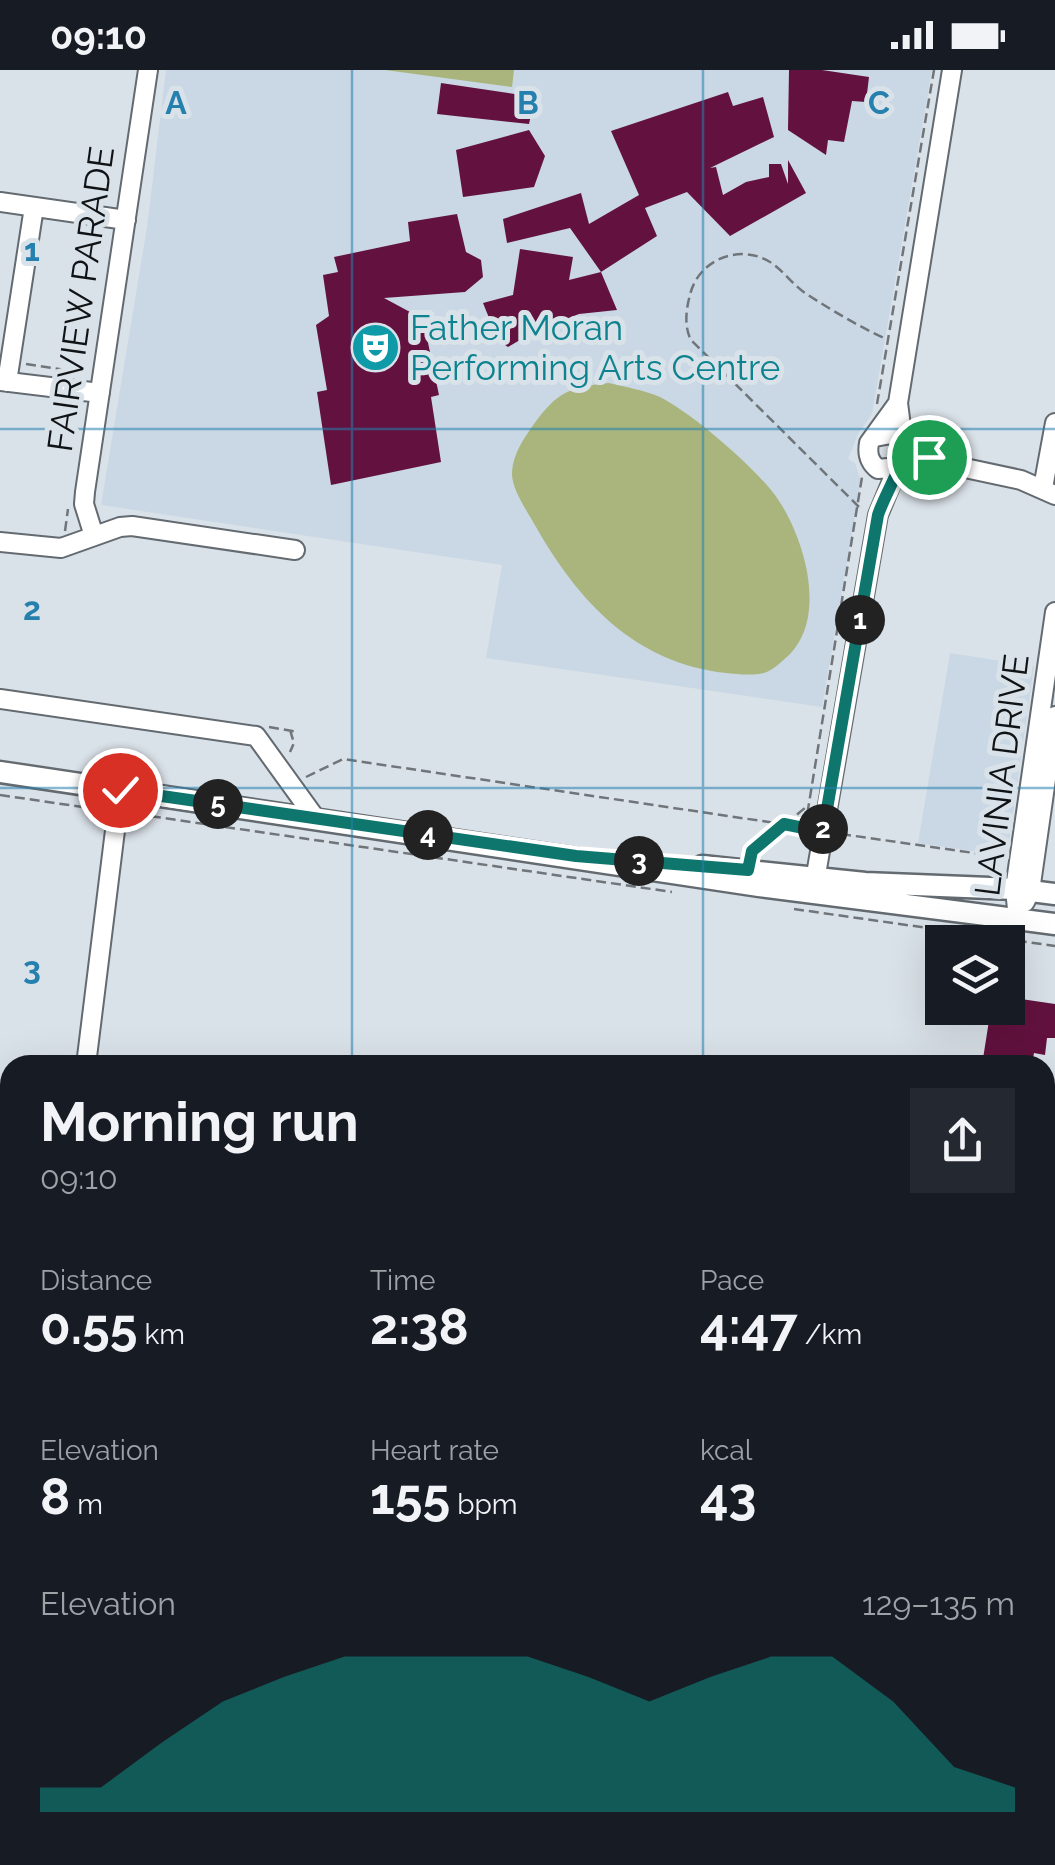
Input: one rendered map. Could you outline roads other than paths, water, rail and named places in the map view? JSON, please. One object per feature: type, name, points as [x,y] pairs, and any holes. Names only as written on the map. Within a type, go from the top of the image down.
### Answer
[{"type":"main road","points":[[0,772],[576,856],[814,886],[1055,924]]},
{"type":"main road","points":[[576,856],[748,870],[814,886],[865,883],[1055,894]]},
{"type":"street","name":"FAIRVIEW PARADE","points":[[94,536],[84,504],[148,70]]},
{"type":"street","points":[[814,886],[878,515],[905,456],[898,403],[953,72]]},
{"type":"street","points":[[0,202],[126,220]]},
{"type":"street","points":[[34,207],[4,381],[100,392]]},
{"type":"street","points":[[878,515],[868,450],[898,403]]},
{"type":"street","points":[[872,464],[885,470],[898,466],[951,465],[998,474],[1049,491],[1055,423]]},
{"type":"street","points":[[875,437],[891,434],[951,465]]},
{"type":"street","points":[[0,542],[61,548],[132,526],[295,550]]},
{"type":"street","name":"LAVINIA DRIVE","points":[[1022,890],[1020,860],[1055,612]]},
{"type":"street","points":[[0,699],[256,736],[316,818]]},
{"type":"street","name":"LAVINIA DRIVE","points":[[1018,919],[1055,716]]},
{"type":"street","points":[[87,1055],[120,790]]},
{"type":"place","name":"Father Moran Performing Arts Centre","points":[[375,348]]}]
